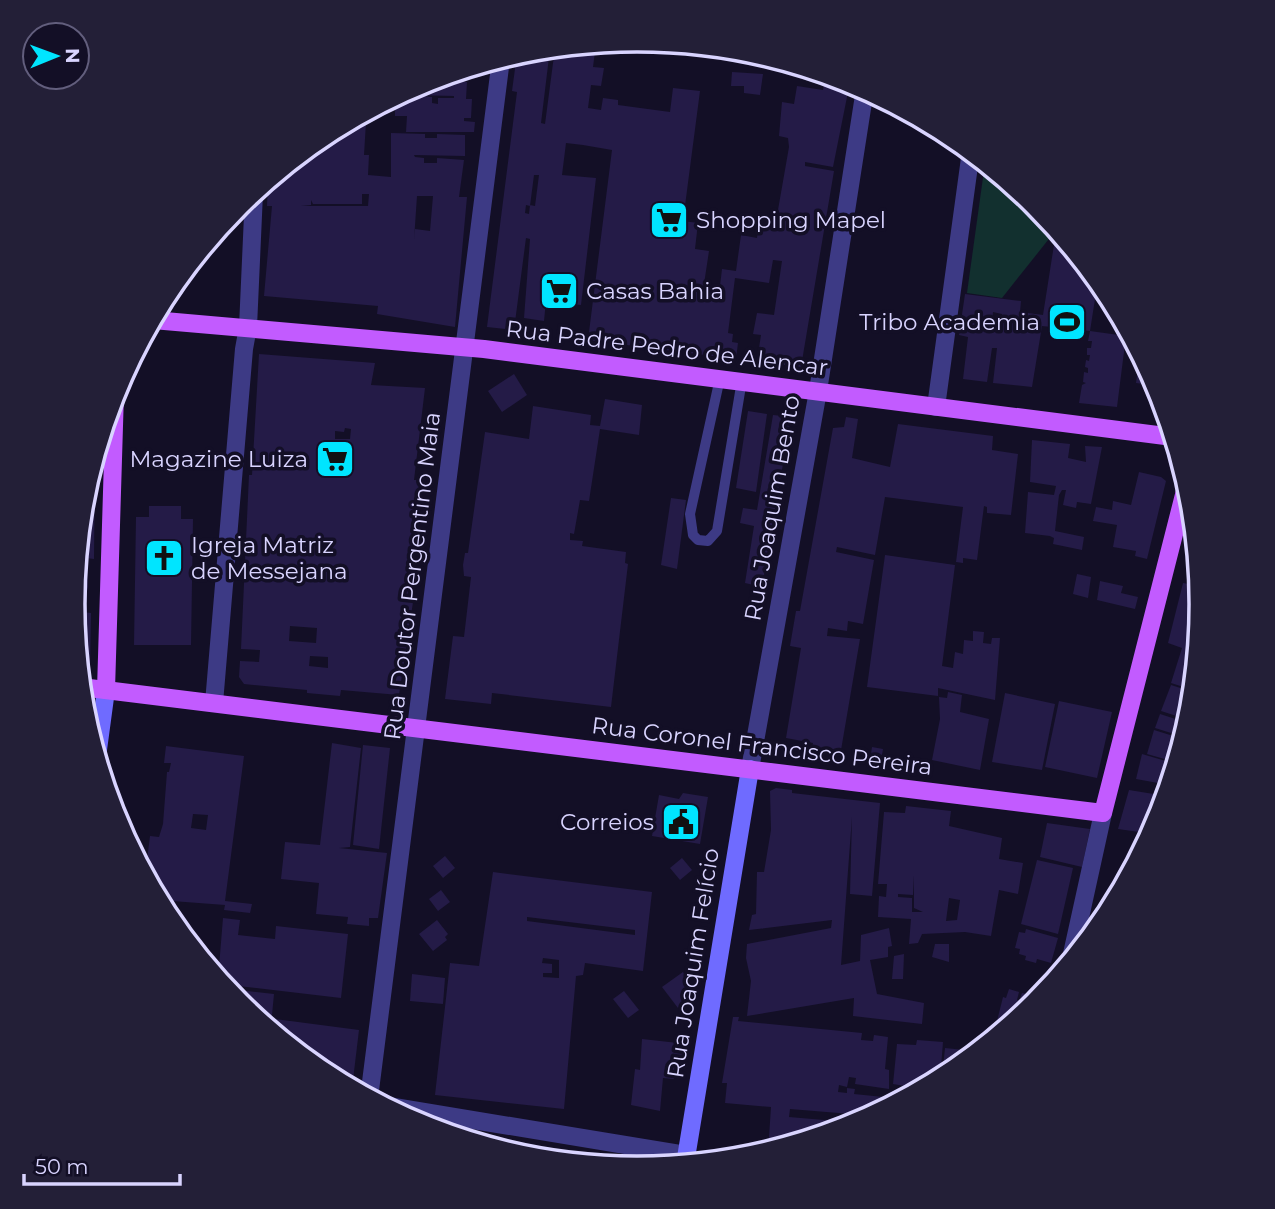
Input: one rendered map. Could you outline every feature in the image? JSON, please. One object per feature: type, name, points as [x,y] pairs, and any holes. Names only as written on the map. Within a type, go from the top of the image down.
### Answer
[{"type":"main road","name":"Rua Padre Pedro de Alencar","points":[[164,321],[465,347],[720,377],[1163,436]]},
{"type":"main road","points":[[100,731],[106,690],[114,431]]},
{"type":"main road","points":[[1103,813],[1181,506]]},
{"type":"main road","name":"Rua Coronel Francisco Pereira","points":[[92,688],[1103,813]]},
{"type":"main road","name":"Rua Joaquim Felício","points":[[686,1154],[750,769]]},
{"type":"street","name":"Rua Doutor Pergentino Maia","points":[[370,1088],[419,727],[500,70]]},
{"type":"street","name":"Rua Joaquim Bento","points":[[750,769],[818,391],[863,101]]},
{"type":"street","points":[[936,407],[969,164]]},
{"type":"street","points":[[214,703],[248,327],[253,208]]},
{"type":"street","points":[[1075,942],[1103,813]]},
{"type":"street","points":[[422,1112],[660,1155]]},
{"type":"lane","points":[[720,377],[690,514],[690,527],[698,540],[708,541],[717,531],[742,380]]},
{"type":"green space","points":[[983,175],[1028,214],[1050,238],[1002,298],[967,293]]},
{"type":"building","points":[[595,55],[593,67],[604,68],[601,86],[591,85],[588,108],[601,110],[603,98],[618,100],[618,105],[670,112],[673,88],[700,91],[683,221],[698,223],[695,249],[709,251],[704,284],[720,286],[722,269],[736,271],[741,235],[757,238],[759,224],[775,227],[789,147],[788,138],[779,136],[782,102],[794,104],[797,86],[823,90],[824,85],[848,94],[833,167],[805,162],[805,166],[834,171],[801,367],[757,361],[761,335],[753,334],[757,313],[774,315],[782,261],[773,260],[769,283],[735,278],[728,333],[733,334],[732,342],[738,343],[736,359],[588,340],[612,150],[583,145],[566,143],[562,175],[596,178],[581,305],[546,301],[544,321],[524,318],[530,239],[526,238],[514,330],[487,327],[517,92],[512,91],[515,66],[549,60],[541,123],[545,124],[554,59]],"holes":[[[534,175],[539,175],[535,206],[530,205]],[[526,205],[530,206],[529,214],[525,213]]]},
{"type":"building","points":[[732,72],[763,74],[760,95],[744,93],[744,86],[731,86]]},
{"type":"building","points":[[460,82],[467,82],[466,99],[472,99],[471,118],[464,118],[464,121],[475,122],[474,132],[406,132],[407,116],[395,116],[395,108],[424,96],[432,97],[432,103],[438,104],[438,98],[454,98],[425,95]]},
{"type":"building","points":[[366,123],[364,155],[369,155],[368,175],[391,177],[391,133],[425,134],[425,138],[437,138],[437,134],[465,135],[465,156],[414,155],[424,158],[424,163],[437,163],[437,158],[464,160],[459,197],[467,197],[455,327],[377,314],[378,306],[264,296],[272,206],[267,206],[267,195],[274,189],[301,167]],"holes":[[[362,194],[369,194],[368,206],[301,206],[311,205],[311,200],[313,204],[362,204]],[[417,196],[433,196],[430,231],[415,229],[414,240]]]},
{"type":"building","points":[[1054,243],[1095,297],[1090,331],[1042,326],[1032,387],[993,383],[997,348],[992,348],[987,382],[963,379],[968,337],[959,335],[965,294],[1021,301],[1020,312],[1043,315]],"holes":[[[993,312],[1002,314],[1000,332],[991,331]]]},
{"type":"building","points":[[1090,331],[1119,335],[1125,345],[1117,407],[1079,403],[1082,385],[1086,383],[1083,382],[1084,372],[1088,373],[1088,368],[1085,367],[1090,355],[1087,355],[1087,348],[1091,348],[1092,341],[1088,341]]},
{"type":"building","points":[[259,354],[375,363],[371,385],[425,388],[414,480],[421,480],[410,568],[418,569],[399,695],[341,690],[340,696],[307,693],[307,690],[244,684],[239,677],[240,661],[259,662],[260,650],[241,649],[249,475],[252,475]],"holes":[[[345,428],[351,429],[350,439],[335,439],[335,431],[344,432]],[[290,626],[317,628],[316,643],[289,641]],[[310,656],[328,657],[328,668],[309,666]]]},
{"type":"building","points":[[1138,371],[1143,384],[1136,383]]},
{"type":"building","points":[[514,374],[527,395],[502,412],[488,391]]},
{"type":"building","points":[[605,399],[642,405],[639,435],[600,429],[589,501],[580,500],[574,534],[570,533],[570,540],[583,541],[582,546],[626,552],[625,563],[628,564],[611,707],[492,693],[491,704],[445,699],[453,636],[464,637],[471,577],[464,576],[463,565],[465,553],[468,553],[485,432],[529,439],[533,406],[591,415],[590,425],[600,426]]},
{"type":"building","points":[[748,411],[767,414],[756,492],[736,488]]},
{"type":"building","points":[[773,415],[791,417],[762,587],[745,583],[754,526],[740,523],[743,508],[757,510]]},
{"type":"building","points":[[846,417],[858,419],[852,458],[890,467],[898,424],[993,436],[992,450],[1018,454],[1011,515],[987,513],[987,507],[984,506],[977,560],[963,558],[963,563],[956,562],[963,507],[885,497],[875,555],[837,547],[836,552],[874,560],[863,624],[848,621],[847,631],[828,628],[827,636],[860,639],[840,756],[811,752],[813,743],[786,738],[801,648],[790,646],[796,611],[800,611],[833,428],[844,427]]},
{"type":"building","points":[[1032,440],[1070,444],[1068,458],[1086,462],[1085,446],[1102,447],[1091,504],[1077,502],[1076,508],[1063,505],[1066,490],[1062,490],[1059,495],[1055,531],[1084,537],[1082,550],[1053,544],[1054,538],[1050,536],[1025,533],[1028,492],[1054,495],[1056,486],[1030,482]]},
{"type":"building","points":[[1139,472],[1161,477],[1166,481],[1147,559],[1135,556],[1136,551],[1113,547],[1117,525],[1093,521],[1096,507],[1112,510],[1113,501],[1131,505]]},
{"type":"building","points":[[671,498],[686,500],[677,569],[661,565]]},
{"type":"building","points":[[95,506],[94,559],[88,558]]},
{"type":"building","name":"Igreja Matriz de Messejana","points":[[149,506],[181,506],[181,519],[193,519],[191,645],[134,645],[136,517],[149,517]]},
{"type":"building","points":[[885,555],[955,565],[942,666],[953,668],[955,652],[963,654],[964,640],[973,641],[973,631],[984,632],[983,643],[991,644],[992,638],[1000,638],[995,700],[938,688],[938,696],[867,687]]},
{"type":"building","points":[[1077,574],[1091,577],[1088,598],[1073,594]]},
{"type":"building","points":[[1100,581],[1123,586],[1121,593],[1138,597],[1135,609],[1097,600]]},
{"type":"building","points":[[1183,583],[1189,584],[1188,641],[1183,687],[1171,683],[1182,648],[1168,643]]},
{"type":"building","points":[[85,612],[91,613],[90,667],[87,641]]},
{"type":"building","points":[[1171,685],[1183,689],[1178,716],[1161,711]]},
{"type":"building","points":[[948,692],[962,695],[960,712],[989,719],[980,770],[932,760],[940,719],[939,697],[947,698]]},
{"type":"building","points":[[1005,693],[1055,704],[1042,770],[992,762]]},
{"type":"building","points":[[1059,701],[1112,712],[1097,778],[1045,767]]},
{"type":"building","points":[[1160,714],[1177,720],[1174,734],[1155,728]]},
{"type":"building","points":[[1154,730],[1174,736],[1167,760],[1147,754]]},
{"type":"building","points":[[332,743],[361,748],[350,847],[339,848],[387,853],[378,918],[369,918],[369,926],[347,924],[348,917],[316,914],[319,883],[281,879],[285,842],[320,845]]},
{"type":"building","points":[[363,745],[390,748],[379,849],[353,845]]},
{"type":"building","points":[[166,746],[244,756],[225,901],[252,904],[250,913],[224,910],[225,905],[173,901],[147,858],[150,836],[159,837],[163,824],[167,772],[171,763],[164,763]],"holes":[[[193,814],[208,815],[206,830],[191,828]]]},
{"type":"building","points":[[872,747],[883,749],[881,761],[870,760]]},
{"type":"building","points":[[1142,754],[1167,761],[1160,783],[1136,779]]},
{"type":"building","points":[[776,788],[792,790],[792,793],[880,803],[872,896],[850,894],[852,817],[841,965],[860,961],[861,935],[889,928],[892,946],[888,947],[888,957],[870,960],[877,994],[924,1003],[922,1024],[853,1016],[854,998],[747,1016],[751,981],[746,958],[747,944],[831,928],[832,920],[749,930],[752,915],[756,914],[757,872],[764,872],[771,830],[770,791]]},
{"type":"building","points":[[1129,790],[1155,794],[1140,832],[1118,829]]},
{"type":"building","points":[[683,793],[708,797],[700,844],[652,836],[659,795],[679,799]]},
{"type":"building","points":[[906,806],[951,811],[949,826],[1002,838],[999,859],[1023,863],[1018,894],[999,890],[991,936],[965,932],[922,934],[918,943],[909,944],[911,919],[878,917],[879,896],[886,897],[887,884],[878,884],[884,812],[905,813]],"holes":[[[914,875],[914,908],[923,912],[912,912],[912,898],[898,897],[898,894],[913,895]],[[949,898],[960,900],[957,920],[946,921]]]},
{"type":"building","points":[[1047,823],[1090,829],[1082,867],[1040,857]]},
{"type":"building","points":[[445,856],[455,868],[443,878],[433,866]]},
{"type":"building","points":[[682,858],[692,870],[680,880],[670,868]]},
{"type":"building","points":[[1037,860],[1073,868],[1058,934],[1021,924]]},
{"type":"building","points":[[493,872],[652,892],[643,971],[585,963],[583,975],[576,976],[564,1109],[435,1095],[450,963],[479,966]],"holes":[[[527,917],[635,930],[635,935],[527,921]],[[543,958],[559,960],[559,978],[543,977],[543,973],[552,973],[552,964],[542,963]]]},
{"type":"building","points":[[441,890],[450,902],[438,911],[429,899]]},
{"type":"building","points":[[223,918],[240,920],[238,935],[275,939],[276,926],[348,934],[341,998],[239,986],[219,965]]},
{"type":"building","points":[[437,920],[448,934],[445,937],[447,940],[433,951],[419,934]]},
{"type":"building","points":[[1026,929],[1058,938],[1051,963],[1037,959],[1036,963],[1025,960],[1026,956],[1019,954],[1020,949],[1015,948],[1019,932],[1025,933]]},
{"type":"building","points":[[935,944],[949,944],[949,962],[932,957]]},
{"type":"building","points":[[904,954],[903,979],[892,979],[894,956]]},
{"type":"building","points":[[683,972],[698,993],[678,1008],[662,987]]},
{"type":"building","points":[[412,974],[445,978],[443,1004],[410,1001]]},
{"type":"building","points":[[1009,989],[1019,992],[1019,1001],[1022,993],[1029,994],[996,1024],[1003,997],[1006,998]]},
{"type":"building","points":[[243,991],[274,994],[272,1015],[268,1014]]},
{"type":"building","points":[[624,991],[639,1010],[628,1018],[613,999]]},
{"type":"building","points":[[733,1017],[739,1017],[738,1021],[862,1033],[861,1040],[873,1041],[874,1035],[888,1037],[885,1069],[889,1070],[889,1089],[855,1084],[856,1078],[849,1077],[847,1087],[839,1085],[838,1092],[847,1093],[847,1088],[855,1089],[854,1094],[887,1097],[849,1114],[790,1109],[789,1117],[832,1121],[780,1138],[769,1141],[771,1107],[725,1103],[727,1083],[722,1083]]},
{"type":"building","points":[[272,1019],[359,1030],[353,1078]]},
{"type":"building","points":[[642,1039],[687,1044],[686,1058],[681,1057],[680,1067],[675,1067],[674,1079],[663,1078],[660,1111],[631,1105],[635,1069],[640,1070]]},
{"type":"building","points":[[917,1040],[943,1042],[941,1065],[907,1086],[893,1084],[897,1044],[916,1045]]},
{"type":"building","points":[[945,1048],[963,1050],[943,1063]]},
{"type":"place","name":"Shopping Mapel","points":[[669,220]]},
{"type":"place","name":"Casas Bahia","points":[[559,291]]},
{"type":"place","name":"Tribo Academia","points":[[1067,322]]},
{"type":"place","name":"Magazine Luiza","points":[[335,459]]},
{"type":"place","name":"Igreja Matriz de Messejana","points":[[164,558]]},
{"type":"place","name":"Correios","points":[[681,822]]}]
